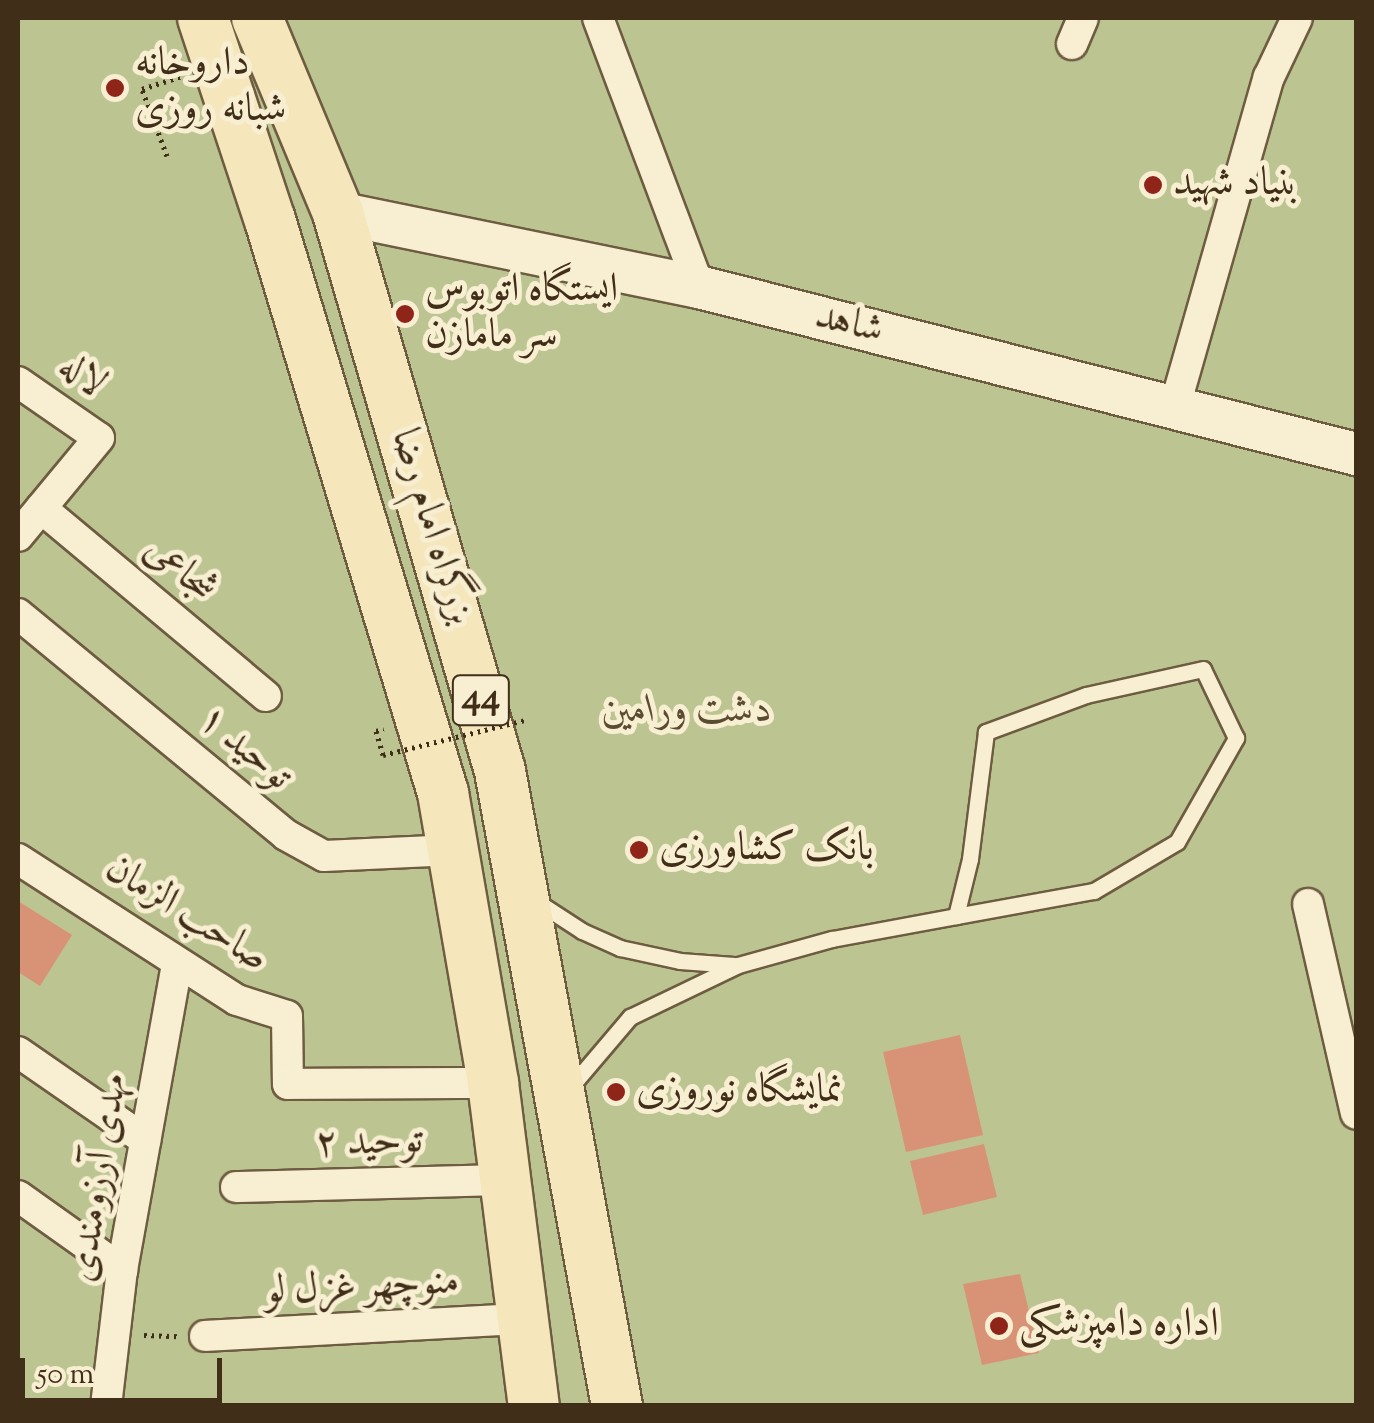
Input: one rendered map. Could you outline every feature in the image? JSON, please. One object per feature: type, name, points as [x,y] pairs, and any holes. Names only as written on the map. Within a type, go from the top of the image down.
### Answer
[{"type":"highway","name":"بزرگراه امام رضا","points":[[203,18],[270,220],[443,793],[493,1083],[534,1406]]},
{"type":"highway","name":"بزرگراه امام رضا","points":[[258,18],[338,214],[500,771],[617,1406]]},
{"type":"main road","name":"شاهد","points":[[338,214],[698,288],[1356,454]]},
{"type":"street","points":[[598,18],[698,288]]},
{"type":"street","points":[[1175,406],[1269,77],[1296,18]]},
{"type":"street","name":"لاله","points":[[18,382],[99,438],[41,508]]},
{"type":"street","points":[[18,536],[41,508]]},
{"type":"street","name":"شجاعی","points":[[41,508],[266,696]]},
{"type":"street","name":"توحید ۱","points":[[18,614],[286,836],[324,856],[454,850]]},
{"type":"street","name":"صاحب الزمان","points":[[18,860],[236,1000],[287,1016],[288,1084],[493,1083]]},
{"type":"street","points":[[1308,904],[1356,1114]]},
{"type":"street","name":"مهدی آرزومندی","points":[[106,1406],[118,1335],[122,1270],[177,964]]},
{"type":"street","points":[[18,1052],[145,1140]]},
{"type":"street","name":"توحید ۲","points":[[236,1188],[506,1180]]},
{"type":"street","points":[[18,1196],[122,1270]]},
{"type":"street","name":"منوچهر غزل لو","points":[[206,1336],[523,1319]]},
{"type":"lane","points":[[559,1101],[630,1017],[738,966],[832,939],[1094,891],[1177,842],[1236,738],[1203,669],[1086,695],[986,732],[970,858],[956,916]]},
{"type":"lane","points":[[522,892],[582,931],[620,948],[680,961],[738,966]]},
{"type":"path","points":[[142,89],[166,156]]},
{"type":"path","points":[[376,731],[383,756],[525,720]]},
{"type":"path","points":[[118,1335],[206,1336]]},
{"type":"green space","name":"دشت ورامین","points":[[18,18],[1356,18],[1356,1405],[18,1405]]},
{"type":"building","points":[[18,901],[72,935],[40,986],[18,972]]},
{"type":"building","points":[[960,1035],[983,1135],[906,1152],[883,1052]]},
{"type":"building","points":[[984,1144],[997,1197],[923,1215],[910,1161]]},
{"type":"building","points":[[1020,1274],[1039,1353],[982,1365],[963,1284]]},
{"type":"place","name":"داروخانه شبانه روزی","points":[[115,88]]},
{"type":"place","name":"بنیاد شهید","points":[[1153,185]]},
{"type":"place","name":"ایستگاه اتوبوس سر مامازن","points":[[405,314]]},
{"type":"place","name":"بانک کشاورزی","points":[[639,850]]},
{"type":"place","name":"نمایشگاه نوروزی","points":[[616,1092]]},
{"type":"place","name":"اداره دامپزشکی","points":[[999,1326]]}]
